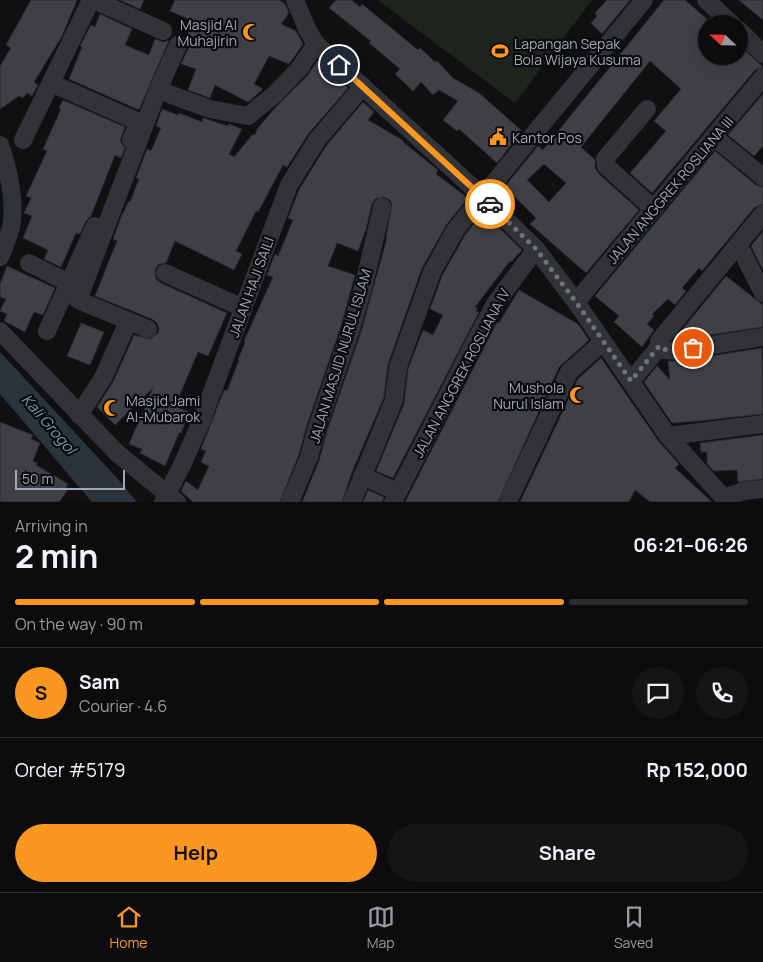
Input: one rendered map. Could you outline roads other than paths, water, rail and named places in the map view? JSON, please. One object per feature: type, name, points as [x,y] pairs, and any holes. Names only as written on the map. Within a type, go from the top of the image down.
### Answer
[{"type":"street","points":[[23,140],[93,0],[163,31]]},
{"type":"street","points":[[296,0],[307,29],[316,44],[482,196],[536,249],[576,302],[668,436],[722,499],[743,491],[763,489]]},
{"type":"street","points":[[352,502],[394,400],[398,367],[432,272],[456,229],[644,0]]},
{"type":"street","points":[[706,0],[728,12]]},
{"type":"street","points":[[748,39],[763,54]]},
{"type":"street","points":[[158,90],[210,109],[248,116],[276,94],[293,76],[316,44]]},
{"type":"street","points":[[148,329],[78,300],[158,90],[178,45]]},
{"type":"street","name":"JALAN ANGGREK ROSLIANA III","points":[[576,302],[763,77]]},
{"type":"street","points":[[47,331],[117,176],[139,122],[51,83]]},
{"type":"street","name":"JALAN HAJI SAILI","points":[[169,499],[201,422],[289,186],[317,140],[363,86]]},
{"type":"street","points":[[647,109],[605,159],[606,166],[654,209]]},
{"type":"street","points":[[714,136],[763,177]]},
{"type":"street","points":[[0,145],[8,171],[12,213],[11,227],[0,258]]},
{"type":"street","name":"JALAN MASJID NURUL ISLAM","points":[[290,502],[309,457],[320,418],[351,329],[365,280],[382,207]]},
{"type":"street","points":[[631,381],[659,346],[659,341],[763,214]]},
{"type":"street","points":[[738,244],[763,293]]},
{"type":"street","name":"JALAN ANGGREK ROSLIANA IV","points":[[395,497],[495,304],[536,249]]},
{"type":"street","points":[[29,263],[69,283]]},
{"type":"street","points":[[165,273],[244,308]]},
{"type":"street","points":[[80,415],[103,378],[128,322]]},
{"type":"street","points":[[0,331],[117,453],[169,499]]},
{"type":"street","points":[[659,346],[664,350],[676,351],[763,337]]},
{"type":"street","points":[[508,502],[569,372],[603,342]]},
{"type":"street","points":[[668,436],[763,424]]},
{"type":"street","points":[[362,476],[395,497]]},
{"type":"water","name":"Kali Grogol","points":[[0,352],[137,502],[92,502],[0,394]]},
{"type":"place","name":"Masjid Al Muhajirin","points":[[251,32]]},
{"type":"place","name":"Lapangan Sepak Bola Wijaya Kusuma","points":[[500,51]]},
{"type":"place","name":"Kantor Pos","points":[[498,137]]},
{"type":"place","name":"Mushola Nurul Islam","points":[[578,395]]},
{"type":"place","name":"Masjid Jami Al-Mubarok","points":[[112,408]]}]
